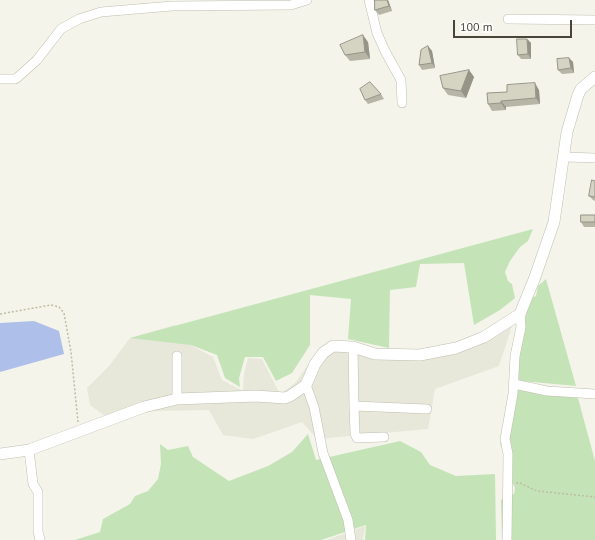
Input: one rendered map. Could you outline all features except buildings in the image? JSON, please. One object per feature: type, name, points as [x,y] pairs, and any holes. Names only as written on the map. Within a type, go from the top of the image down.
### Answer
[{"type":"street","points":[[0,79],[15,79],[37,60],[61,29],[79,19],[101,12],[172,6],[291,5],[307,0]]},
{"type":"street","points":[[369,0],[382,45],[401,80],[402,103]]},
{"type":"street","points":[[508,19],[595,20]]},
{"type":"street","points":[[507,540],[508,454],[505,438],[514,384],[515,356],[521,327],[520,314],[535,277],[554,222],[565,156],[567,132],[578,94],[581,89],[595,77]]},
{"type":"street","points":[[565,156],[595,158]]},
{"type":"street","points":[[0,454],[29,450],[144,407],[177,399],[256,396],[285,398],[306,385],[315,364],[329,348],[338,345],[353,346],[375,354],[420,355],[456,348],[484,337],[520,314]]},
{"type":"street","points":[[353,346],[355,434],[357,438],[384,437]]},
{"type":"street","points":[[177,356],[177,399]]},
{"type":"street","points":[[514,384],[547,391],[595,394]]},
{"type":"street","points":[[306,385],[314,407],[323,453],[346,514],[351,540]]},
{"type":"street","points":[[354,406],[427,409]]},
{"type":"street","points":[[29,450],[33,484],[38,492],[38,531],[40,540]]},
{"type":"path","points":[[0,314],[51,305],[59,307],[64,313],[71,352],[79,432]]},
{"type":"path","points":[[508,484],[520,483],[537,491],[595,497]]},
{"type":"shaded area","points":[[175,325],[178,342],[191,345],[213,357],[222,380],[243,391],[244,374],[248,358],[262,359],[280,394],[295,383],[317,352],[333,349],[430,358],[476,347],[512,326],[499,366],[435,389],[428,429],[317,439],[302,422],[253,439],[223,435],[209,410],[156,411],[105,416],[90,405],[87,388],[109,366],[130,338]]},
{"type":"shaded area","points":[[365,526],[363,540],[327,540]]},
{"type":"green space","points":[[533,229],[528,241],[520,247],[510,261],[505,272],[508,281],[512,284],[515,298],[500,310],[474,325],[464,263],[420,264],[416,287],[390,290],[389,348],[348,339],[351,299],[310,295],[310,345],[292,373],[276,381],[263,357],[245,357],[239,378],[240,387],[225,378],[217,355],[191,345],[130,338]]},
{"type":"green space","points":[[546,279],[576,386],[511,380],[530,299],[536,296],[538,286]]},
{"type":"green space","points":[[512,389],[578,398],[595,461],[595,540],[502,540],[501,500],[514,494],[515,488],[513,484],[503,482],[507,449],[500,445]]},
{"type":"green space","points":[[308,434],[316,460],[400,441],[421,452],[430,465],[456,476],[495,474],[496,540],[365,540],[366,525],[321,540],[75,540],[100,532],[103,519],[130,504],[135,496],[148,491],[158,479],[161,464],[160,444],[168,450],[188,446],[193,457],[229,481],[268,466],[292,452]]},
{"type":"water","points":[[34,321],[59,331],[64,354],[0,372],[0,323]]}]
